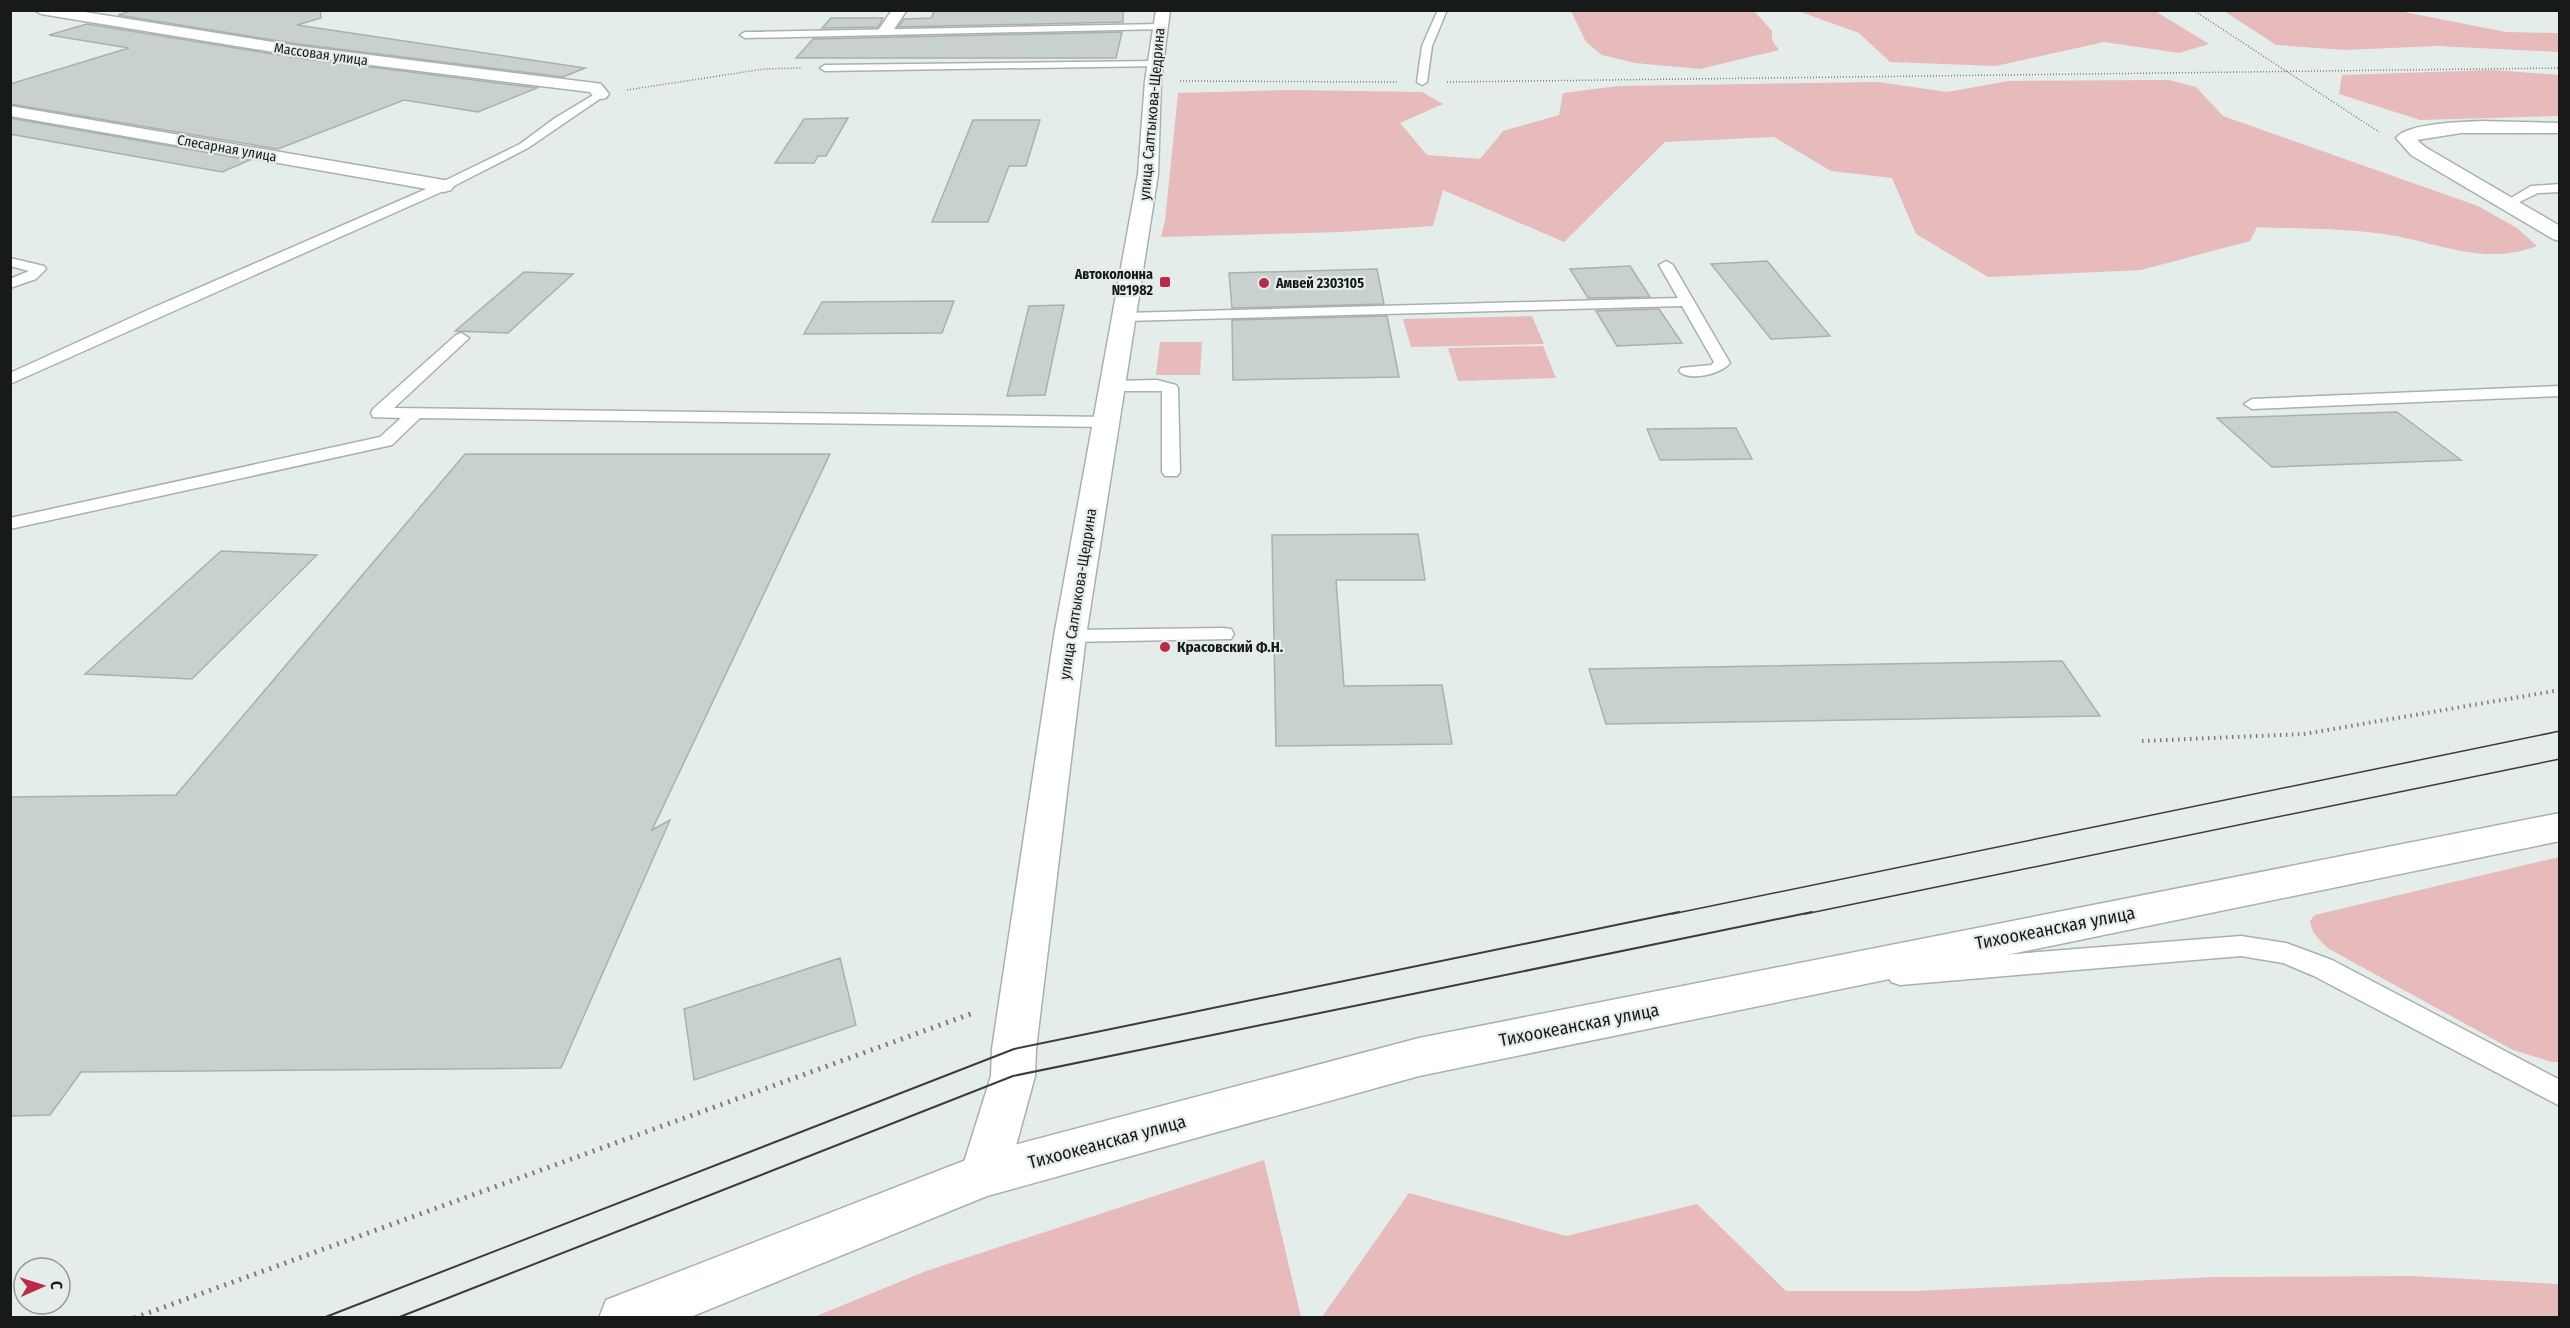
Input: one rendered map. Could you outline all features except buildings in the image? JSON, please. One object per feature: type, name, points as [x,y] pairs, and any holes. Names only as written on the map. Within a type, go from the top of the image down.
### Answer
[{"type":"street","name":"Массовая улица","points":[[41,10],[298,51],[595,88],[600,94]]},
{"type":"street","points":[[885,32],[900,10]]},
{"type":"street","name":"улица Салтыкова-Щедрина","points":[[984,1175],[1013,1076],[1014,1049],[1070,636],[1108,422],[1148,174],[1161,19]]},
{"type":"street","name":"Слесарная улица","points":[[10,111],[444,186]]},
{"type":"street","points":[[2559,128],[2447,129],[2421,132],[2405,138],[2418,151],[2559,235]]},
{"type":"street","name":"Тихоокеанская улица","points":[[624,1317],[984,1175],[1419,1057],[2559,826]]},
{"type":"lane","points":[[1422,82],[1427,46],[1443,10]]},
{"type":"lane","points":[[745,35],[885,32],[1161,19]]},
{"type":"lane","points":[[825,68],[1156,64]]},
{"type":"lane","points":[[10,379],[155,312],[444,186],[524,146],[600,94]]},
{"type":"lane","points":[[2507,204],[2535,189],[2559,188]]},
{"type":"lane","points":[[10,262],[39,269],[31,276],[10,284]]},
{"type":"lane","points":[[1666,266],[1722,363],[1715,369],[1688,370]]},
{"type":"lane","points":[[1125,317],[1688,302]]},
{"type":"lane","points":[[461,338],[380,413],[1108,422]]},
{"type":"lane","points":[[1113,386],[1157,385],[1170,388],[1171,472]]},
{"type":"lane","points":[[2252,404],[2559,391]]},
{"type":"lane","points":[[10,524],[386,441],[415,414]]},
{"type":"lane","points":[[1070,636],[1224,634]]},
{"type":"lane","points":[[1785,983],[2241,946],[2286,953],[2323,968],[2559,1094]]},
{"type":"path","points":[[2193,10],[2381,133]]},
{"type":"path","points":[[624,91],[764,69],[825,68]]},
{"type":"path","points":[[1720,80],[2284,70],[2559,68]]},
{"type":"path","points":[[2142,741],[2304,734],[2559,690]]},
{"type":"path","points":[[134,1317],[981,1010]]},
{"type":"shaded area","points":[[1571,11],[1754,11],[1772,31],[1772,40],[1779,50],[1700,69],[1635,63],[1602,55],[1586,42]]},
{"type":"shaded area","points":[[1798,11],[2155,11],[2209,44],[2179,53],[2104,42],[1996,66],[1890,62],[1859,33]]},
{"type":"shaded area","points":[[2224,11],[2399,11],[2506,32],[2559,33],[2559,52],[2437,46],[2345,50],[2276,45]]},
{"type":"shaded area","points":[[2493,70],[2559,75],[2559,116],[2420,120],[2339,94],[2342,75]]},
{"type":"shaded area","points":[[2169,80],[2196,87],[2223,116],[2478,206],[2517,228],[2537,246],[2516,252],[2476,253],[2376,233],[2257,227],[2250,241],[2141,270],[1988,277],[1916,234],[1892,178],[1831,171],[1774,137],[1665,142],[1564,242],[1443,190],[1433,226],[1342,232],[1161,237],[1165,221],[1178,93],[1290,90],[1422,92],[1443,104],[1400,123],[1427,155],[1480,159],[1503,131],[1559,115],[1563,93],[1618,86],[1878,82],[1947,92],[2009,81]]},
{"type":"shaded area","points":[[1532,316],[1544,344],[1411,347],[1403,319]]},
{"type":"shaded area","points":[[1160,342],[1202,342],[1200,375],[1156,375]]},
{"type":"shaded area","points":[[1543,346],[1556,378],[1458,381],[1448,348]]},
{"type":"shaded area","points":[[2559,857],[2559,1062],[2513,1050],[2329,949],[2312,930],[2310,921],[2315,915]]},
{"type":"shaded area","points":[[1264,1160],[1301,1317],[814,1317],[926,1271]]},
{"type":"shaded area","points":[[1409,1193],[1566,1236],[1697,1204],[1786,1291],[1915,1291],[2215,1277],[2411,1276],[2559,1284],[2559,1317],[1322,1317]]},
{"type":"tram line","points":[[1672,914],[2560,731]]},
{"type":"tram line","points":[[1805,914],[2560,759]]},
{"type":"tram line","points":[[323,1318],[1014,1049],[1679,912]]},
{"type":"tram line","points":[[397,1318],[1013,1076],[1812,912]]},
{"type":"place","name":"Автоколонна №1982","points":[[1165,282]]},
{"type":"place","name":"Амвей 2303105","points":[[1264,283]]},
{"type":"place","name":"Красовский Ф.Н.","points":[[1165,647]]}]
